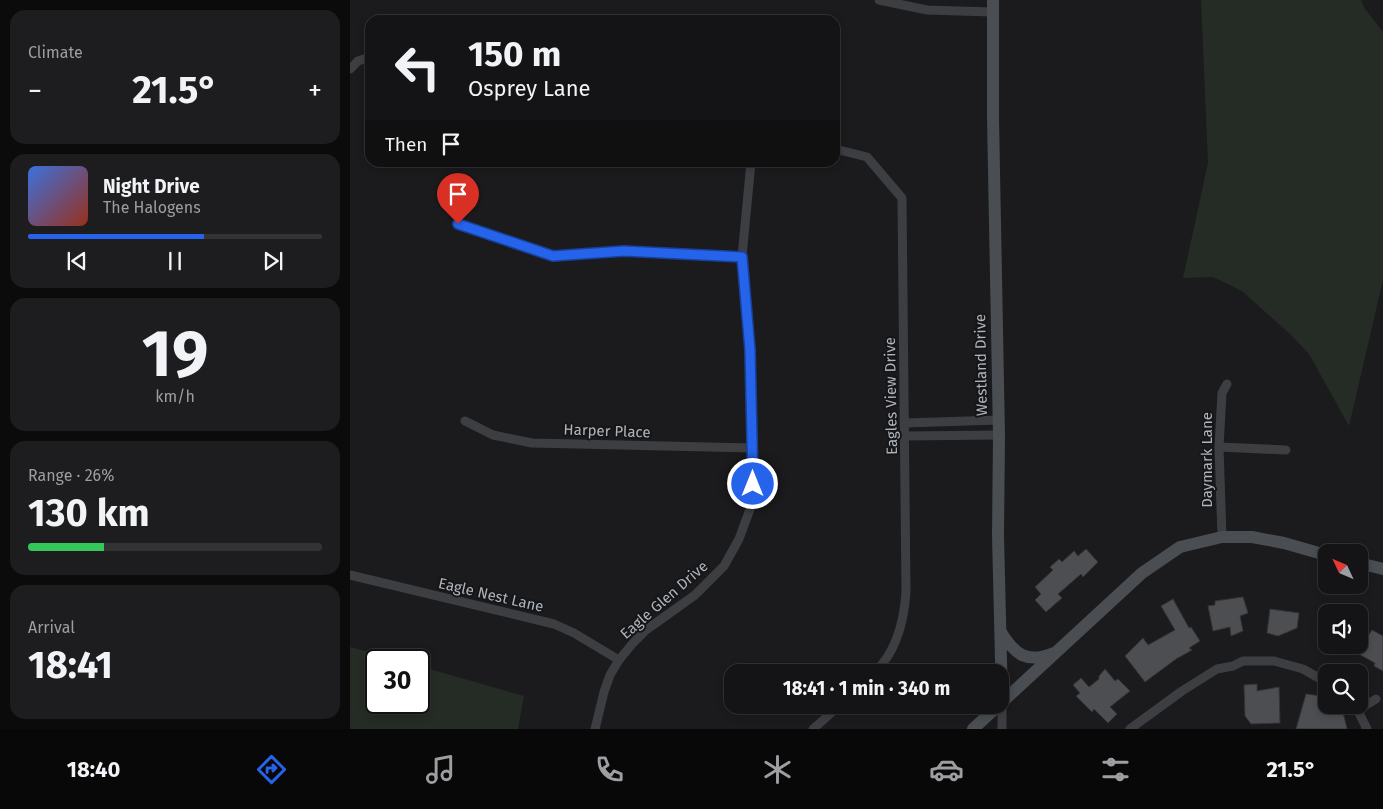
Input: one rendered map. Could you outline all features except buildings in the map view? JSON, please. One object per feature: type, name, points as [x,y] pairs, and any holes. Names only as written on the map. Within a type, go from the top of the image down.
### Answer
[{"type":"main road","name":"Westland Drive","points":[[993,6],[1001,664]]},
{"type":"main road","points":[[1009,696],[1142,572],[1180,547],[1222,537],[1252,537],[1284,543],[1318,553]]},
{"type":"main road","points":[[1368,565],[1383,569]]},
{"type":"main road","points":[[1001,632],[1011,648],[1027,657],[1047,656],[1058,651]]},
{"type":"main road","points":[[973,729],[989,714]]},
{"type":"street","points":[[878,0],[927,10],[993,6]]},
{"type":"street","points":[[350,69],[358,61],[365,59]]},
{"type":"street","name":"Eagles View Drive","points":[[840,150],[867,158],[902,198],[905,609],[902,624],[890,654],[882,664]]},
{"type":"street","name":"Eagle Glen Drive","points":[[595,729],[604,692],[610,675],[619,660],[632,643],[646,630],[695,595],[724,566],[753,501],[750,350],[742,257],[751,167]]},
{"type":"street","points":[[458,224],[553,256],[624,251],[742,257]]},
{"type":"street","name":"Daymark Lane","points":[[1222,537],[1218,447],[1222,393],[1227,384]]},
{"type":"street","points":[[905,423],[998,420]]},
{"type":"street","name":"Harper Place","points":[[464,421],[493,435],[532,443],[753,448]]},
{"type":"street","points":[[905,436],[999,435]]},
{"type":"street","points":[[1218,447],[1286,450]]},
{"type":"street","name":"Eagle Nest Lane","points":[[350,575],[554,624],[574,633],[619,660]]},
{"type":"street","points":[[1130,729],[1182,691],[1217,669],[1233,666],[1243,661],[1274,661],[1303,669],[1318,677]]},
{"type":"street","points":[[1368,702],[1376,699]]},
{"type":"street","points":[[813,729],[830,714]]},
{"type":"street","name":"Westland Drive","points":[[1001,714],[1002,729]]},
{"type":"street","points":[[1360,714],[1367,729]]},
{"type":"shaded area","points":[[1201,0],[1361,0],[1365,9],[1383,32],[1383,280],[1349,426],[1309,354],[1290,334],[1242,291],[1213,277],[1183,278],[1208,163]]},
{"type":"shaded area","points":[[350,647],[365,651],[365,714],[430,714],[430,669],[524,696],[518,729],[350,729]]},
{"type":"route","points":[[458,224],[553,256],[624,251],[742,257],[750,350],[753,484]]}]
